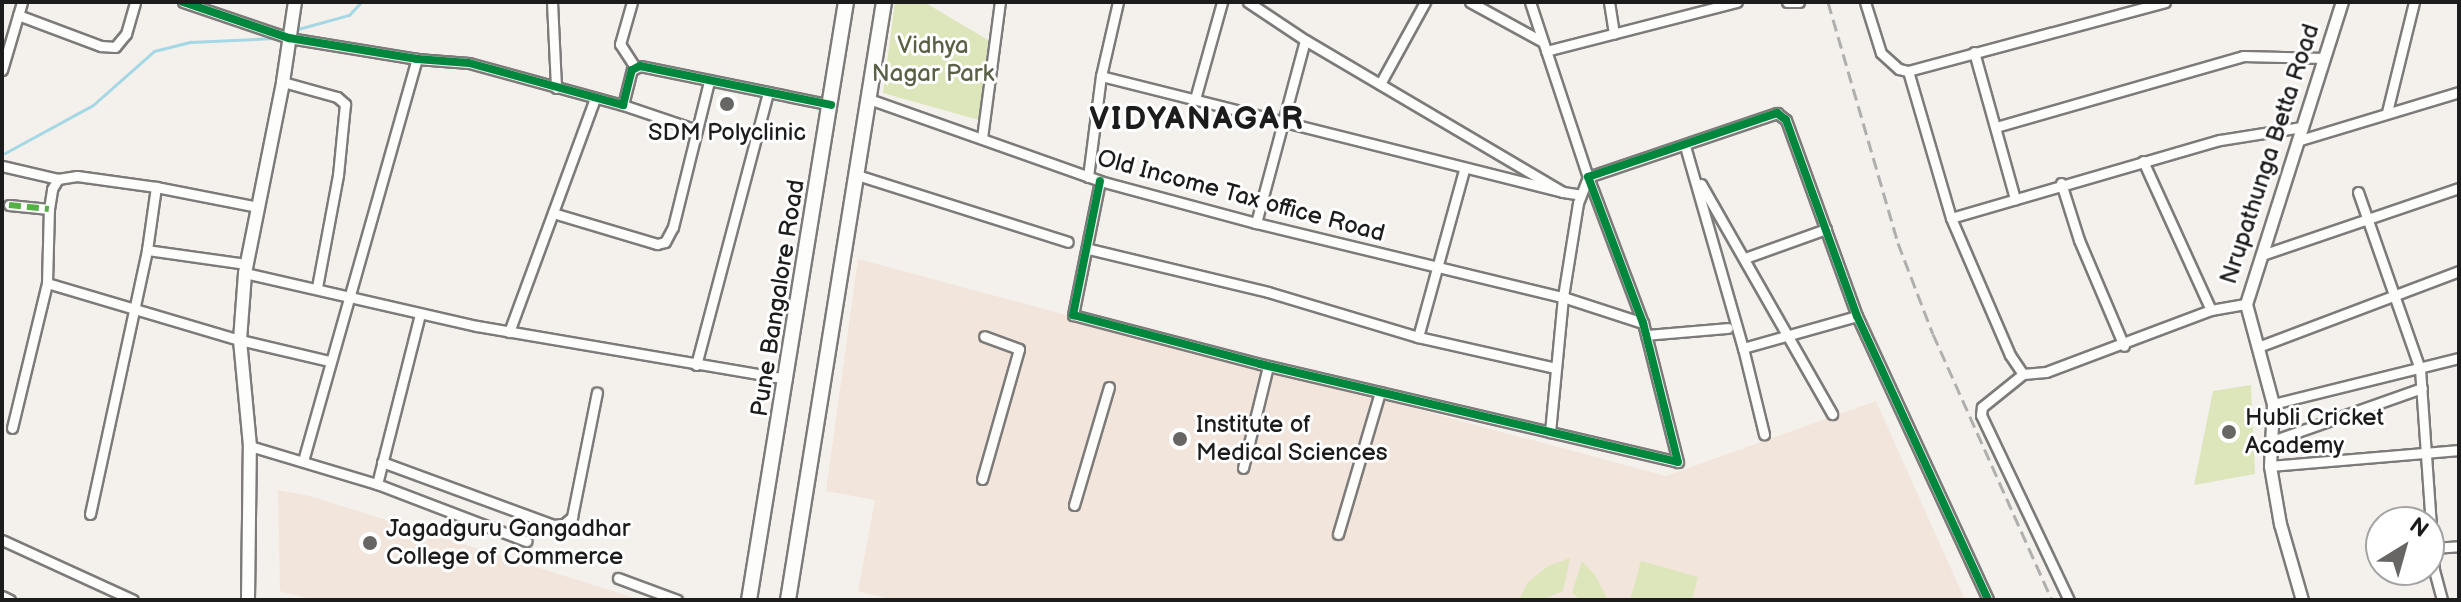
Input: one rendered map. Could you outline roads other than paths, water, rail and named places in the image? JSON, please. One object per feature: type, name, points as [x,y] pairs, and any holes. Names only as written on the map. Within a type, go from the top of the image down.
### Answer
[{"type":"main road","points":[[248,600],[250,446],[240,340],[246,268],[283,82],[295,2]]},
{"type":"main road","name":"Pune Bangalore Road","points":[[749,600],[846,2]]},
{"type":"main road","points":[[788,600],[884,2]]},
{"type":"street","points":[[2,70],[22,2]]},
{"type":"street","points":[[18,15],[101,46],[115,47],[126,34],[135,2]]},
{"type":"street","points":[[183,2],[289,38],[417,59],[469,63],[623,105],[697,130]]},
{"type":"street","points":[[552,2],[556,88]]},
{"type":"street","points":[[632,2],[620,44],[635,67],[831,105]]},
{"type":"street","points":[[982,138],[1000,2]]},
{"type":"street","points":[[1088,177],[1101,76],[1118,2]]},
{"type":"street","points":[[1195,99],[1222,2]]},
{"type":"street","points":[[1248,2],[1305,40],[1563,192]]},
{"type":"street","points":[[1380,84],[1425,2]]},
{"type":"street","points":[[1470,2],[1544,46],[1614,34],[1731,3]]},
{"type":"street","points":[[1100,181],[1089,249],[1073,315],[1268,366],[1678,462],[1643,323],[1588,177],[1530,2]]},
{"type":"street","points":[[1609,2],[1614,34]]},
{"type":"street","points":[[1787,2],[1799,2]]},
{"type":"street","points":[[1865,2],[1881,53],[1899,69],[1908,71],[2165,2]]},
{"type":"street","name":"Nrupathunga Betta Road","points":[[2302,600],[2280,524],[2270,466],[2273,404],[2246,304],[2342,2]]},
{"type":"street","points":[[2387,112],[2414,2]]},
{"type":"street","points":[[1256,223],[1305,40]]},
{"type":"street","points":[[1974,52],[2015,199]]},
{"type":"street","points":[[1996,127],[2243,56],[2324,58]]},
{"type":"street","points":[[303,461],[417,59]]},
{"type":"street","points":[[623,105],[635,67]]},
{"type":"street","points":[[1908,71],[1951,218],[2010,355],[2023,374]]},
{"type":"street","points":[[1101,76],[1285,120],[1464,170],[1581,195]]},
{"type":"street","points":[[553,213],[657,244],[665,242],[673,227],[709,81]]},
{"type":"street","points":[[283,82],[337,97],[345,104],[338,175],[317,287]]},
{"type":"street","points":[[2297,141],[2459,92]]},
{"type":"street","points":[[696,365],[768,93]]},
{"type":"street","points":[[509,332],[595,98]]},
{"type":"street","name":"Old Income Tax office Road","points":[[869,99],[1100,181],[1256,223],[1563,297],[1643,323]]},
{"type":"street","points":[[1588,177],[1777,113],[1786,120],[1857,316],[1988,600]]},
{"type":"street","points":[[1951,218],[2061,183],[2220,140],[2302,127]]},
{"type":"street","points":[[1685,146],[1743,348],[1764,434]]},
{"type":"street","points":[[2143,161],[2211,310]]},
{"type":"street","points":[[2,166],[58,179],[77,176],[156,187],[258,207]]},
{"type":"street","points":[[1418,337],[1464,170]]},
{"type":"street","points":[[1694,171],[1832,414]]},
{"type":"street","points":[[857,175],[1068,242]]},
{"type":"street","points":[[1550,432],[1563,297],[1581,195],[1588,177]]},
{"type":"street","points":[[12,428],[47,283],[49,209],[52,189],[58,179]]},
{"type":"street","points":[[2061,183],[2079,240],[2124,346]]},
{"type":"street","points":[[90,514],[147,250],[156,187]]},
{"type":"street","points":[[2262,255],[2459,188]]},
{"type":"street","points":[[2358,192],[2420,369],[2431,506]]},
{"type":"street","points":[[9,205],[49,209]]},
{"type":"street","points":[[1745,258],[1826,229]]},
{"type":"street","points":[[1089,249],[1268,292],[1418,337],[1556,368]]},
{"type":"street","points":[[147,250],[246,268],[420,314],[509,332],[787,379]]},
{"type":"street","points":[[2258,347],[2459,271]]},
{"type":"street","points":[[47,283],[240,340],[329,361]]},
{"type":"street","points":[[2069,600],[1981,415],[1982,407],[2023,374],[2046,372],[2124,346],[2211,310],[2246,304]]},
{"type":"street","points":[[377,484],[420,314]]},
{"type":"street","points":[[1743,348],[1857,316]]},
{"type":"street","points":[[1646,335],[1728,328]]},
{"type":"street","points":[[982,479],[1019,349],[984,336]]},
{"type":"street","points":[[2273,404],[2459,358]]},
{"type":"street","points":[[1243,468],[1268,366]]},
{"type":"street","points":[[1074,505],[1109,387]]},
{"type":"street","points":[[2272,441],[2422,388]]},
{"type":"street","points":[[382,462],[553,525],[564,524],[572,517],[597,392]]},
{"type":"street","points":[[1338,534],[1380,392]]},
{"type":"street","points":[[250,446],[377,484],[526,541]]},
{"type":"street","points":[[2270,466],[2459,450]]},
{"type":"street","points":[[2,540],[133,600]]},
{"type":"street","points":[[618,578],[677,600]]},
{"type":"street","points":[[2,596],[10,600]]},
{"type":"waterway","points":[[298,29],[349,15],[361,2]]},
{"type":"waterway","points":[[5,153],[93,105],[154,51],[191,42],[275,38]]},
{"type":"railway","points":[[1828,2],[1898,243],[1933,334],[2052,600]]},
{"type":"place","name":"SDM Polyclinic","points":[[727,104]]},
{"type":"place","name":"Hubli Cricket Academy","points":[[2229,432]]},
{"type":"place","name":"Institute of Medical Sciences","points":[[1180,439]]},
{"type":"place","name":"Jagadguru Gangadhar College of Commerce","points":[[370,543]]},
{"type":"district","name":"VIDYANAGAR","points":[[1197,120]]},
{"type":"park label","name":"Vidhya Nagar Park","points":[[933,60]]}]
